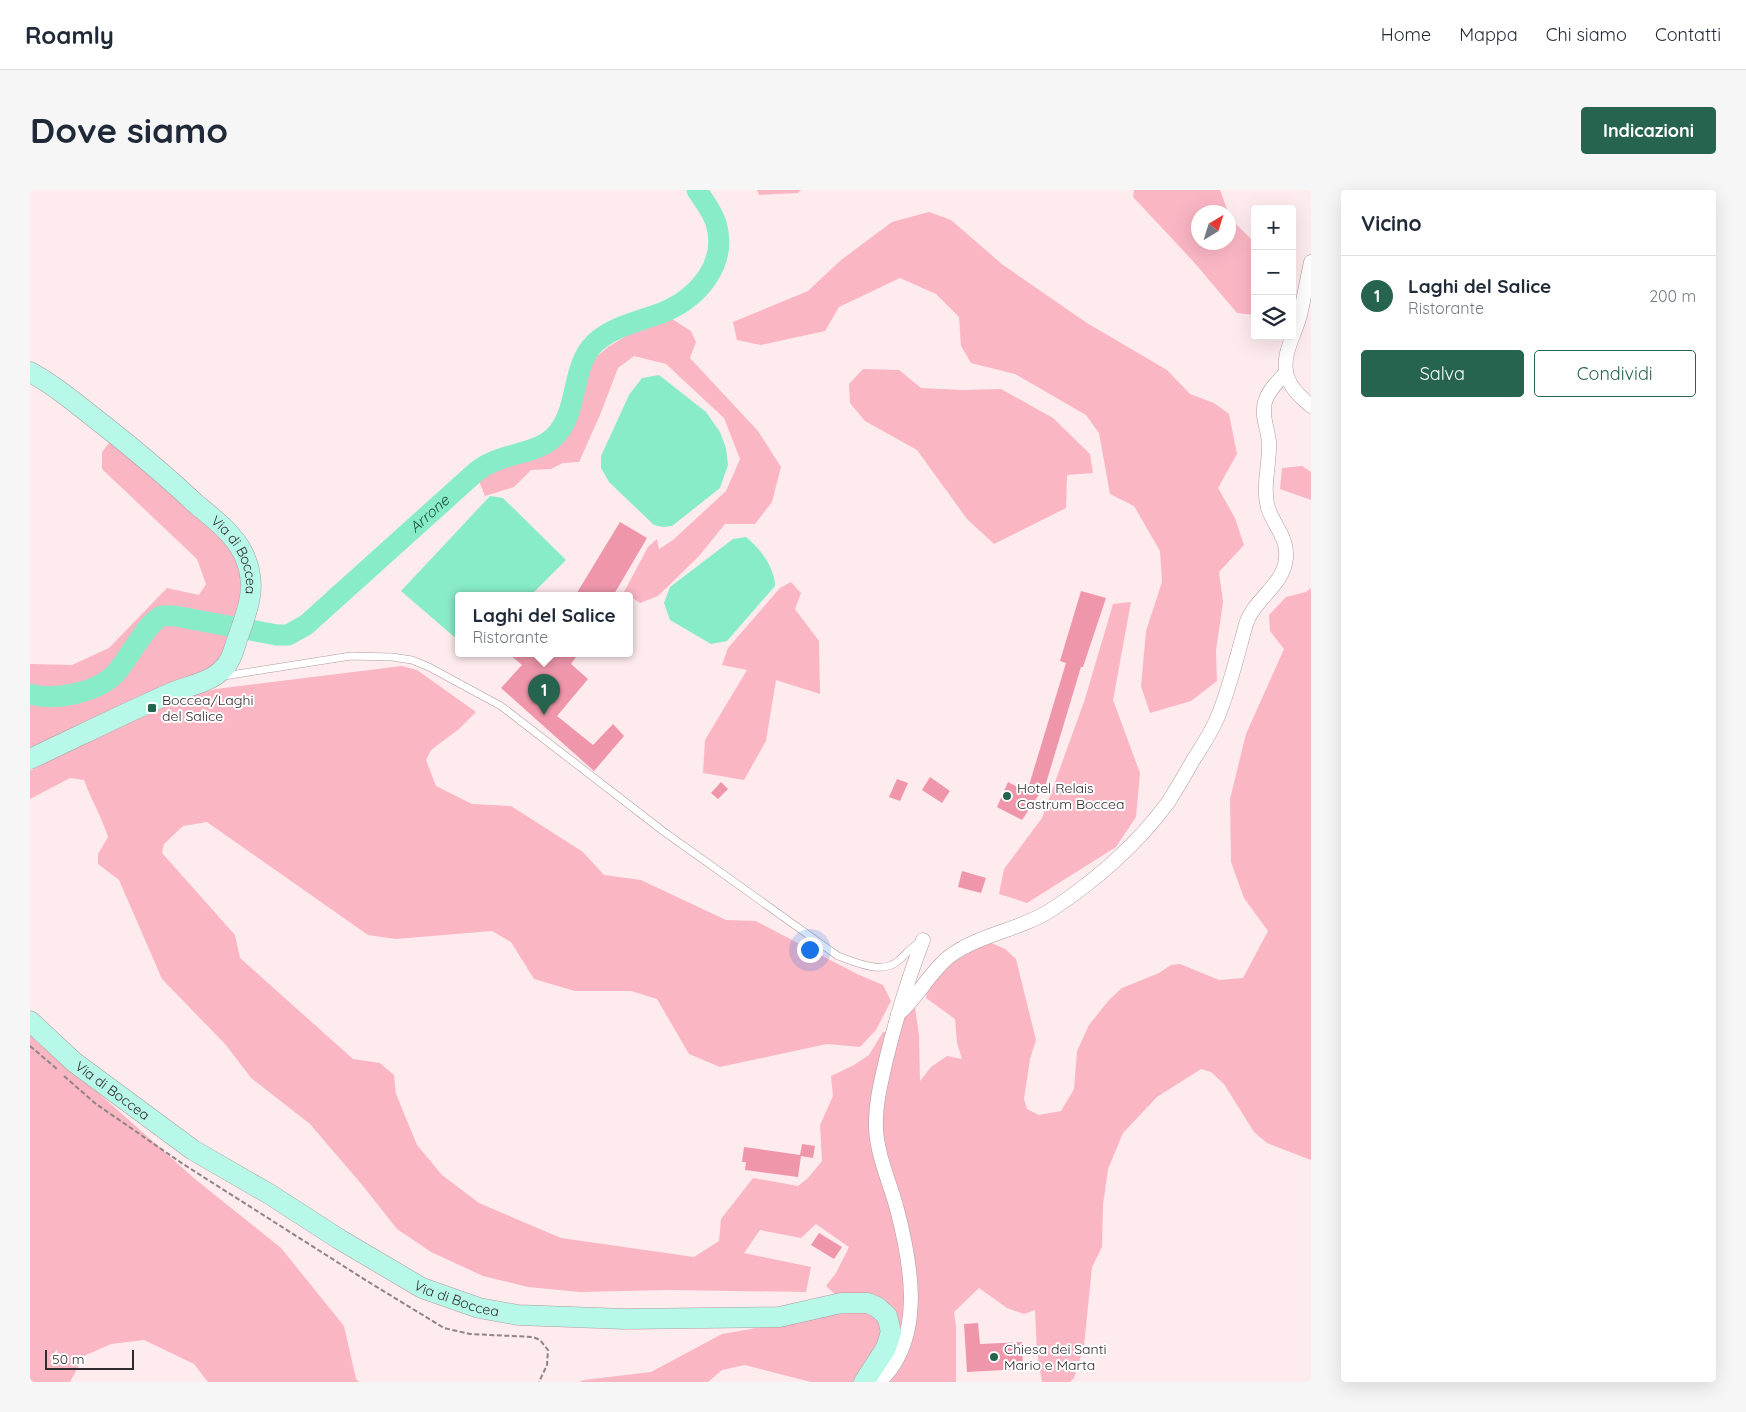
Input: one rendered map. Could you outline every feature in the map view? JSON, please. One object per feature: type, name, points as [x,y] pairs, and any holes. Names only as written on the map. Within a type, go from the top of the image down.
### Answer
[{"type":"street","points":[[1311,262],[1299,318],[1288,350],[1286,366],[1286,372],[1295,391],[1311,406]]},
{"type":"street","name":"Via di Boccea","points":[[30,372],[62,392],[105,426],[173,482],[224,528],[239,545],[246,560],[251,580],[250,604],[231,659],[224,669],[212,678],[171,693],[30,759]]},
{"type":"street","points":[[898,1014],[908,1007],[923,986],[951,956],[977,942],[1029,922],[1050,911],[1094,878],[1136,840],[1170,799],[1220,714],[1234,674],[1251,613],[1276,584],[1286,560],[1283,536],[1268,509],[1266,494],[1269,442],[1264,423],[1264,409],[1268,394],[1286,372]]},
{"type":"street","points":[[880,1382],[895,1364],[903,1346],[909,1323],[911,1280],[907,1252],[878,1140],[876,1110],[898,1014],[912,969],[924,940]]},
{"type":"street","name":"Via di Boccea","points":[[30,1021],[74,1062],[194,1150],[422,1288],[479,1308],[518,1315],[596,1318],[721,1319],[779,1317],[841,1303],[868,1303],[878,1307],[884,1313],[890,1322],[891,1332],[886,1348],[864,1382]]},
{"type":"lane","points":[[212,678],[351,656],[377,656],[412,660],[430,667],[501,706],[663,831],[838,956],[866,965],[887,967],[897,962],[912,946],[924,940]]},
{"type":"shaded area","points":[[757,190],[801,190],[798,193],[759,195]]},
{"type":"shaded area","points":[[1134,190],[1220,190],[1225,205],[1191,205],[1191,250],[1236,250],[1236,224],[1251,239],[1251,315],[1237,313],[1193,261],[1133,197]]},
{"type":"shaded area","points":[[929,212],[951,220],[1003,265],[1087,323],[1167,370],[1190,394],[1214,403],[1229,414],[1237,454],[1218,488],[1235,518],[1244,545],[1219,572],[1223,602],[1216,650],[1217,681],[1191,701],[1150,713],[1141,686],[1146,631],[1162,582],[1160,551],[1134,506],[1110,494],[1099,433],[1086,415],[1015,374],[971,363],[961,346],[959,317],[936,294],[900,278],[839,307],[825,331],[761,345],[737,340],[733,322],[808,291],[841,260],[892,222]]},
{"type":"shaded area","points":[[672,319],[691,331],[696,342],[690,358],[758,431],[781,467],[772,502],[755,524],[725,524],[699,556],[658,596],[640,603],[633,598],[633,592],[624,592],[648,547],[657,539],[659,549],[673,540],[726,491],[740,459],[724,418],[666,364],[634,356],[618,368],[579,462],[563,463],[551,469],[531,470],[514,487],[485,496],[479,481],[495,467],[536,454],[565,434],[588,364],[608,347],[644,325]]},
{"type":"shaded area","points":[[863,369],[899,370],[921,388],[1001,389],[1053,418],[1090,454],[1093,473],[1067,475],[1066,508],[994,544],[967,519],[917,450],[865,421],[850,403],[849,384]]},
{"type":"shaded area","points":[[659,375],[706,412],[720,432],[726,448],[728,465],[720,488],[672,526],[663,527],[654,525],[609,482],[601,468],[601,456],[629,395],[642,378]]},
{"type":"shaded area","points":[[112,439],[228,540],[242,574],[238,610],[221,656],[211,670],[30,751],[30,664],[72,665],[109,648],[167,588],[199,595],[206,584],[197,559],[102,469],[102,452]]},
{"type":"shaded area","points":[[1302,466],[1311,472],[1311,500],[1280,489],[1282,468]]},
{"type":"shaded area","points":[[490,496],[503,498],[566,560],[534,592],[455,592],[455,638],[401,591]]},
{"type":"shaded area","points":[[746,537],[770,565],[775,586],[727,641],[711,644],[670,620],[664,603],[670,587],[733,539]]},
{"type":"shaded area","points":[[791,582],[801,593],[795,609],[819,641],[820,694],[776,680],[766,741],[744,780],[703,773],[705,740],[747,670],[722,665],[728,648],[780,588]]},
{"type":"shaded area","points":[[1311,588],[1311,1160],[1267,1143],[1254,1132],[1224,1084],[1211,1072],[1201,1069],[1157,1097],[1123,1133],[1108,1169],[1103,1205],[1102,1247],[1092,1267],[1084,1346],[1074,1378],[1070,1382],[1042,1382],[1037,1352],[1035,1310],[1024,1314],[1007,1308],[979,1288],[954,1312],[956,1327],[956,1382],[885,1382],[914,1325],[918,1291],[909,1245],[887,1158],[879,1113],[895,1035],[913,994],[919,1035],[920,1081],[931,1067],[947,1056],[962,1059],[957,1043],[955,1019],[926,998],[929,978],[967,948],[989,942],[1005,949],[1016,959],[1036,1040],[1030,1059],[1024,1099],[1027,1109],[1039,1115],[1061,1111],[1074,1089],[1077,1051],[1089,1025],[1109,1000],[1122,988],[1159,973],[1171,965],[1180,964],[1219,980],[1243,978],[1268,931],[1244,898],[1231,862],[1230,799],[1246,734],[1284,649],[1270,631],[1269,615],[1286,597],[1306,592]]},
{"type":"shaded area","points":[[1131,602],[1113,700],[1140,773],[1136,817],[1116,847],[1027,903],[999,894],[1004,869],[1042,818],[1085,699],[1113,604]]},
{"type":"shaded area","points":[[402,666],[417,670],[476,712],[459,729],[431,750],[426,760],[436,786],[472,804],[511,806],[583,852],[604,875],[641,880],[726,920],[756,921],[857,974],[883,985],[891,1001],[876,1030],[860,1047],[827,1044],[720,1067],[689,1054],[657,999],[631,991],[575,991],[534,979],[511,942],[492,931],[396,939],[368,935],[207,822],[183,826],[164,844],[162,853],[235,935],[240,958],[353,1059],[380,1063],[394,1075],[396,1094],[417,1145],[442,1175],[479,1203],[561,1238],[694,1257],[719,1241],[721,1219],[753,1178],[798,1186],[808,1178],[822,1161],[820,1125],[833,1096],[831,1076],[869,1055],[883,1032],[889,1032],[875,1107],[907,1269],[907,1326],[898,1337],[894,1325],[837,1296],[826,1286],[836,1273],[849,1247],[816,1224],[801,1238],[760,1230],[744,1253],[811,1267],[806,1292],[668,1290],[580,1292],[528,1287],[483,1276],[431,1252],[397,1229],[310,1124],[251,1078],[226,1045],[162,979],[119,880],[98,864],[98,854],[108,837],[84,780],[70,778],[30,799],[30,771],[185,697],[216,689]]},
{"type":"shaded area","points":[[30,1032],[195,1179],[281,1248],[344,1326],[356,1379],[359,1382],[208,1382],[194,1364],[144,1340],[111,1344],[84,1356],[70,1382],[30,1382]]},
{"type":"shaded area","points":[[862,1312],[874,1315],[882,1327],[878,1350],[853,1382],[811,1382],[745,1365],[722,1370],[708,1382],[579,1382],[651,1372],[722,1334],[837,1314]]},
{"type":"building","points":[[620,522],[647,538],[615,592],[577,592]]},
{"type":"building","points":[[1081,591],[1106,598],[1083,667],[1081,667],[1044,790],[1042,790],[1022,820],[997,807],[1008,782],[1027,792],[1066,663],[1060,661]]},
{"type":"building","points":[[513,657],[576,657],[571,664],[588,679],[557,716],[593,745],[613,724],[624,736],[594,771],[501,688],[522,665]]},
{"type":"building","points":[[930,777],[950,791],[942,803],[922,790]]},
{"type":"building","points":[[897,779],[908,783],[900,801],[889,797]]},
{"type":"building","points":[[721,782],[728,789],[718,799],[711,793]]},
{"type":"building","points":[[962,871],[986,878],[981,893],[958,887]]},
{"type":"building","points":[[802,1144],[815,1146],[813,1158],[801,1156],[798,1177],[745,1170],[746,1162],[742,1162],[744,1147],[800,1155]]},
{"type":"building","points":[[819,1233],[842,1247],[834,1259],[811,1245]]},
{"type":"building","name":"Chiesa dei Santi Mario e Marta","points":[[978,1323],[980,1344],[1022,1342],[1023,1369],[967,1372],[964,1324]]},
{"type":"waterway","name":"Arrone","points":[[30,694],[51,697],[63,696],[96,687],[114,675],[148,628],[162,616],[175,616],[277,635],[288,635],[306,625],[477,471],[497,460],[543,445],[555,436],[563,426],[568,414],[582,364],[587,353],[595,343],[610,332],[677,306],[699,288],[708,277],[714,265],[718,252],[719,238],[716,223],[708,206],[697,190]]},
{"type":"place","name":"Boccea/Laghi del Salice","points":[[152,708]]},
{"type":"place","name":"Laghi del Salice","points":[[544,715]]},
{"type":"place","name":"Hotel Relais Castrum Boccea","points":[[1007,796]]},
{"type":"place","name":"Chiesa dei Santi Mario e Marta","points":[[994,1357]]}]
